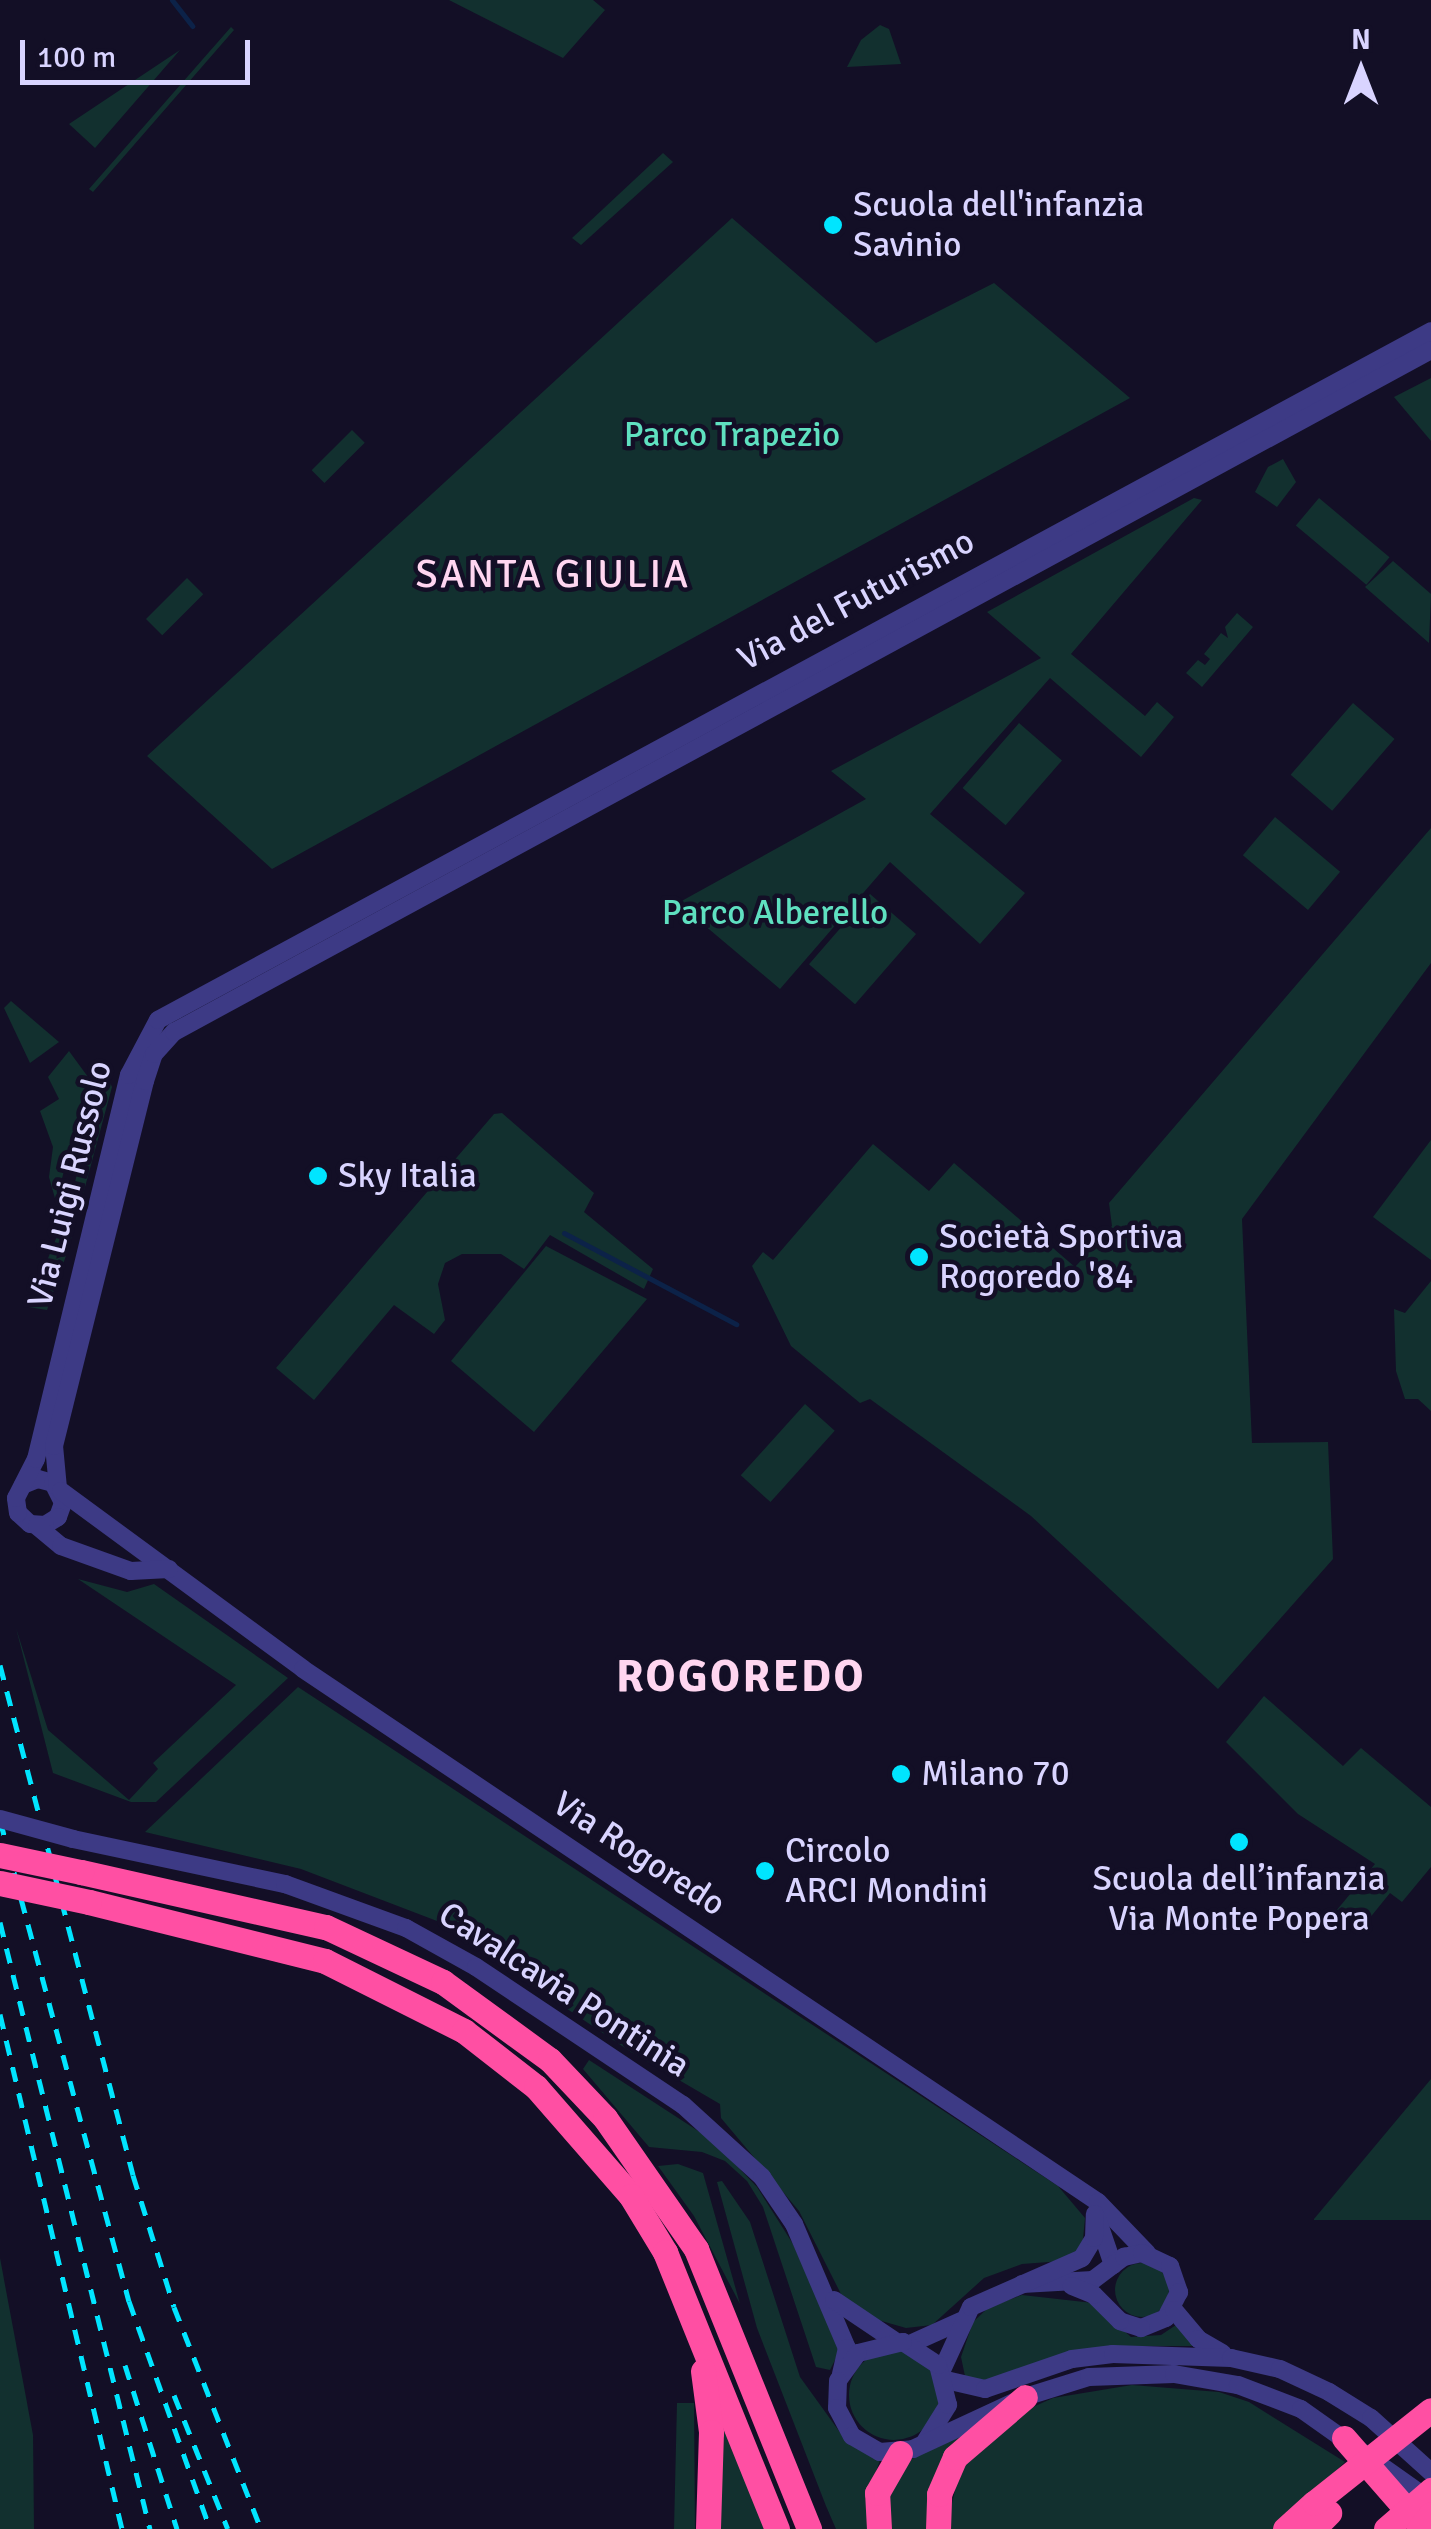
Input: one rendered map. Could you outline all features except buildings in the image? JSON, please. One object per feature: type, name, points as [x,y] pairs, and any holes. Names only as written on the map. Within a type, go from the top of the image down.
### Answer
[{"type":"highway","points":[[0,1855],[288,1915],[402,1959],[521,2034],[655,2184],[717,2291],[809,2529]]},
{"type":"highway","points":[[0,1883],[278,1946],[374,1982],[505,2061],[631,2196],[691,2312],[777,2529]]},
{"type":"highway","points":[[691,2312],[711,2419],[708,2529]]},
{"type":"highway","points":[[938,2529],[939,2494],[955,2457],[1025,2396]]},
{"type":"highway","points":[[1285,2529],[1318,2515],[1431,2412]]},
{"type":"highway","points":[[1344,2438],[1421,2529],[1431,2514]]},
{"type":"highway","points":[[777,2446],[824,2529]]},
{"type":"highway","points":[[879,2529],[877,2493],[900,2453]]},
{"type":"highway","points":[[1386,2529],[1431,2490]]},
{"type":"street","name":"Via del Futurismo","points":[[315,931],[1431,331]]},
{"type":"street","name":"Via del Futurismo","points":[[332,946],[1431,350]]},
{"type":"street","name":"Via Luigi Russolo","points":[[23,1485],[36,1459],[128,1074],[146,1034],[177,1004],[315,931]]},
{"type":"street","name":"Via Luigi Russolo","points":[[59,1489],[54,1446],[154,1054],[190,1021],[332,946]]},
{"type":"street","points":[[37,1526],[58,1517],[59,1489],[38,1478],[23,1485],[16,1506],[37,1526],[70,1550],[132,1571],[170,1569]]},
{"type":"street","name":"Via Rogoredo","points":[[59,1489],[366,1712],[1078,2188],[1147,2253],[1174,2272],[1174,2310]]},
{"type":"street","points":[[70,1550],[100,1548],[119,1534]]},
{"type":"street","name":"Cavalcavia Pontinia","points":[[0,1819],[328,1896],[476,1967],[713,2126],[776,2197],[830,2296],[848,2348],[841,2374]]},
{"type":"street","name":"Via Rogoredo","points":[[1078,2188],[1095,2214],[1112,2267],[1106,2304]]},
{"type":"street","points":[[1095,2214],[1094,2238],[1082,2258],[990,2293],[961,2320],[903,2343],[864,2349],[841,2374],[836,2401],[848,2432],[868,2448],[900,2453],[1025,2396],[1089,2378],[1174,2374],[1266,2395],[1344,2438],[1431,2501]]},
{"type":"street","points":[[1072,2286],[1147,2253]]},
{"type":"street","points":[[1022,2284],[1072,2286],[1106,2304],[1120,2321],[1141,2328],[1174,2310],[1198,2339],[1231,2358]]},
{"type":"street","name":"Cavalcavia Pontinia","points":[[830,2296],[854,2319],[903,2343]]},
{"type":"street","points":[[926,2442],[945,2417],[944,2375],[961,2320]]},
{"type":"street","points":[[903,2343],[944,2375],[984,2389],[1072,2360],[1113,2354],[1231,2358],[1280,2369],[1371,2418],[1431,2472]]},
{"type":"green space","points":[[449,0],[593,0],[605,10],[563,58]]},
{"type":"green space","points":[[880,25],[889,29],[901,64],[847,67],[861,40]]},
{"type":"green space","points":[[231,27],[234,30],[93,192],[89,189]]},
{"type":"green space","points":[[180,50],[95,148],[69,124]]},
{"type":"green space","points":[[663,153],[673,162],[581,245],[572,238]]},
{"type":"green space","name":"Parco Trapezio","points":[[732,218],[876,343],[994,283],[1130,398],[272,869],[147,756]]},
{"type":"green space","points":[[1431,378],[1431,441],[1394,397]]},
{"type":"green space","points":[[352,430],[365,443],[324,483],[312,470]]},
{"type":"green space","points":[[1283,459],[1296,482],[1277,507],[1255,492],[1268,467]]},
{"type":"green space","name":"Parco Alberello","points":[[1194,498],[1202,500],[1071,654],[1145,716],[1157,702],[1174,717],[1152,744],[1141,757],[1050,678],[930,814],[1025,893],[980,944],[890,862],[780,989],[678,903],[866,799],[831,771],[1041,658],[987,612]]},
{"type":"green space","points":[[1319,498],[1389,557],[1366,585],[1296,526]]},
{"type":"green space","points":[[1393,561],[1431,594],[1429,643],[1365,587]]},
{"type":"green space","points":[[187,578],[203,594],[162,635],[146,619]]},
{"type":"green space","points":[[1237,613],[1253,627],[1202,687],[1186,673],[1198,660],[1205,665],[1210,659],[1204,654],[1221,633],[1228,638],[1225,627]]},
{"type":"green space","points":[[1353,703],[1395,739],[1332,811],[1291,775]]},
{"type":"green space","points":[[1019,723],[1062,760],[1006,825],[963,788]]},
{"type":"green space","points":[[1275,817],[1340,872],[1308,910],[1243,855]]},
{"type":"green space","name":"Società Sportiva Rogoredo '84","points":[[1431,828],[1431,963],[1242,1219],[1252,1443],[1328,1442],[1333,1559],[1218,1689],[1031,1516],[870,1399],[860,1403],[791,1346],[752,1266],[763,1252],[773,1260],[873,1144],[929,1191],[954,1163],[1075,1267],[1112,1226],[1109,1203]]},
{"type":"green space","points":[[870,894],[916,934],[855,1004],[809,964]]},
{"type":"green space","points":[[11,1001],[59,1042],[30,1063],[4,1008]]},
{"type":"green space","points":[[69,1051],[88,1077],[56,1202],[49,1177],[53,1147],[40,1111],[59,1099],[48,1077]]},
{"type":"green space","points":[[103,1066],[112,1087],[68,1250],[47,1310],[28,1307],[69,1207]]},
{"type":"green space","points":[[502,1113],[594,1193],[584,1212],[653,1269],[644,1289],[550,1235],[524,1269],[501,1254],[462,1254],[445,1263],[438,1284],[445,1320],[434,1334],[394,1305],[314,1400],[276,1368],[494,1114]]},
{"type":"green space","points":[[1431,1140],[1431,1260],[1373,1217]]},
{"type":"green space","points":[[546,1246],[647,1299],[534,1432],[451,1361]]},
{"type":"green space","points":[[1431,1281],[1431,1411],[1418,1399],[1405,1399],[1396,1371],[1394,1309],[1405,1313]]},
{"type":"green space","points":[[805,1404],[835,1431],[770,1502],[741,1475]]},
{"type":"green space","points":[[78,1579],[127,1592],[154,1584],[288,1678],[156,1802],[131,1802],[53,1773],[16,1628],[48,1730],[129,1800],[158,1769],[153,1763],[236,1685]]},
{"type":"green space","points":[[298,1687],[1058,2186],[1085,2218],[1082,2250],[1062,2261],[1022,2264],[984,2278],[932,2325],[906,2328],[871,2318],[843,2298],[799,2211],[721,2118],[720,2104],[631,2052],[437,1921],[301,1869],[145,1832]]},
{"type":"green space","points":[[1264,1696],[1343,1766],[1361,1748],[1431,1807],[1431,1867],[1402,1902],[1390,1893],[1360,1930],[1336,1911],[1375,1864],[1298,1814],[1226,1742]]},
{"type":"green space","points":[[589,2060],[712,2140],[757,2187],[793,2244],[840,2350],[830,2370],[816,2367],[763,2207],[747,2181],[725,2161],[702,2152],[649,2147],[583,2069]]},
{"type":"green space","points":[[1431,2079],[1431,2220],[1314,2220],[1314,2219]]},
{"type":"green space","points":[[678,2164],[703,2173],[740,2304],[694,2216],[658,2166]]},
{"type":"green space","points":[[722,2181],[750,2222],[800,2377],[844,2438],[880,2460],[867,2498],[873,2529],[836,2529],[826,2506],[757,2328],[717,2182]]},
{"type":"green space","points":[[0,2258],[33,2435],[34,2529],[0,2529]]},
{"type":"green space","points":[[1142,2263],[1161,2271],[1169,2290],[1161,2309],[1142,2317],[1123,2309],[1115,2290],[1123,2271]]},
{"type":"green space","points":[[1022,2295],[1093,2303],[1131,2337],[1161,2335],[1179,2323],[1194,2346],[1119,2346],[981,2381],[965,2376],[961,2357],[973,2322],[989,2307]]},
{"type":"green space","points":[[894,2350],[911,2353],[926,2363],[936,2378],[936,2412],[926,2427],[911,2437],[894,2440],[877,2437],[862,2427],[852,2412],[849,2395],[852,2378],[862,2363],[877,2353]]},
{"type":"green space","points":[[1132,2385],[1219,2392],[1249,2402],[1345,2462],[1275,2529],[946,2529],[963,2456],[1024,2411],[1053,2398]]},
{"type":"green space","points":[[677,2403],[694,2403],[695,2529],[674,2529]]},
{"type":"green space","points":[[724,2423],[764,2529],[719,2529]]},
{"type":"green space","points":[[975,2424],[932,2529],[888,2529],[883,2502],[901,2465]]},
{"type":"waterway","points":[[172,0],[192,26]]},
{"type":"waterway","points":[[564,1233],[736,1324]]},
{"type":"railway","points":[[0,1665],[133,2175],[174,2307],[261,2529]]},
{"type":"railway","points":[[0,1820],[129,2301],[210,2529]]},
{"type":"railway","points":[[0,1922],[150,2529]]},
{"type":"railway","points":[[0,2014],[122,2529]]},
{"type":"railway","points":[[125,2365],[177,2529]]},
{"type":"railway","points":[[174,2395],[228,2529]]},
{"type":"place","name":"Scuola dell'infanzia Savinio","points":[[833,225]]},
{"type":"place","name":"Sky Italia","points":[[318,1176]]},
{"type":"place","name":"Società Sportiva Rogoredo '84","points":[[919,1257]]},
{"type":"place","name":"Milano 70","points":[[901,1774]]},
{"type":"place","name":"Scuola dell’infanzia Via Monte Popera","points":[[1239,1842]]},
{"type":"place","name":"Circolo ARCI Mondini","points":[[765,1871]]},
{"type":"district","name":"SANTA GIULIA","points":[[553,574]]},
{"type":"district","name":"ROGOREDO","points":[[741,1677]]}]
